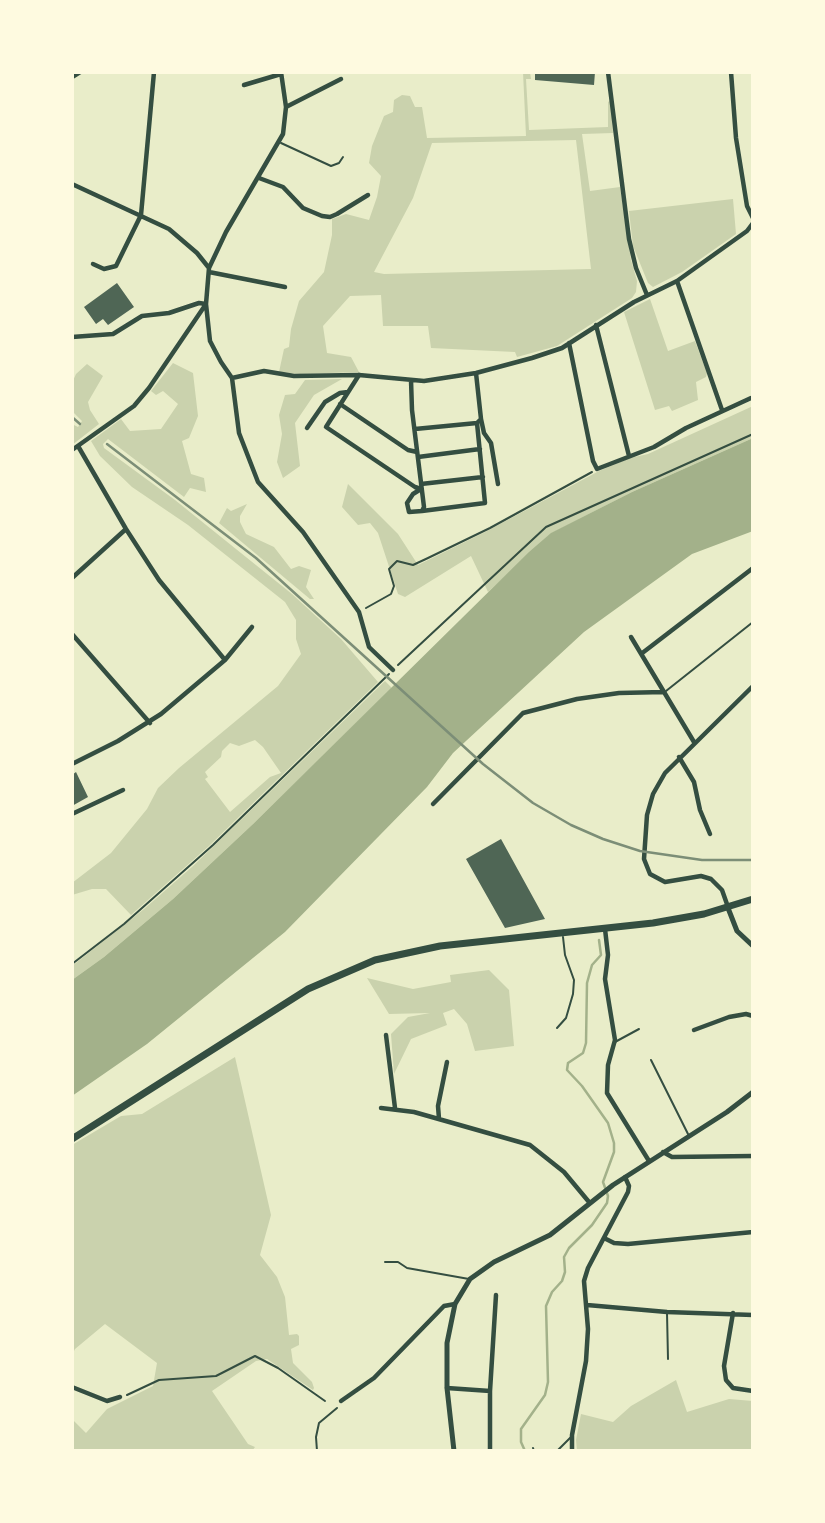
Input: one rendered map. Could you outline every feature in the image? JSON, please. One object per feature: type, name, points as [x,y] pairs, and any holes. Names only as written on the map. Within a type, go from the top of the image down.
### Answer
[{"type":"main road","points":[[72,1139],[273,1010],[338,974],[375,960],[440,946],[664,921],[728,908],[753,899]]},
{"type":"street","points":[[72,77],[80,72]]},
{"type":"street","points":[[93,264],[104,269],[116,266],[141,215],[153,72]]},
{"type":"street","points":[[608,72],[629,239],[647,295]]},
{"type":"street","points":[[232,378],[264,371],[295,376],[359,376],[411,380],[434,380],[476,373],[532,358],[569,344],[647,295],[677,281],[747,231],[753,221],[747,206],[734,123],[731,72]]},
{"type":"street","points":[[244,85],[281,73],[286,126],[280,142],[226,232],[209,270],[206,304],[210,341],[232,378],[239,433],[258,482],[303,532],[359,612],[369,647],[393,670]]},
{"type":"street","points":[[286,107],[341,79]]},
{"type":"street","points":[[259,178],[283,187],[303,208],[322,216],[337,214],[368,195]]},
{"type":"street","points":[[72,184],[169,229],[182,239],[209,270],[285,287]]},
{"type":"street","points":[[677,281],[722,410]]},
{"type":"street","points":[[72,337],[113,334],[142,316],[169,313],[199,303],[206,304]]},
{"type":"street","points":[[72,450],[134,406],[206,304]]},
{"type":"street","points":[[596,325],[629,456]]},
{"type":"street","points":[[569,344],[593,461],[597,469],[654,447],[722,410],[751,398]]},
{"type":"street","points":[[421,487],[413,494],[407,506],[410,512],[485,503],[476,373]]},
{"type":"street","points":[[359,376],[326,424],[328,429],[415,488],[482,477]]},
{"type":"street","points":[[411,380],[422,511]]},
{"type":"street","points":[[307,428],[325,402],[340,393],[348,392]]},
{"type":"street","points":[[340,404],[418,454],[480,449]]},
{"type":"street","points":[[415,429],[479,421]]},
{"type":"street","points":[[479,421],[491,443],[498,484]]},
{"type":"street","points":[[78,446],[126,529],[171,596],[225,660]]},
{"type":"street","points":[[72,578],[126,529]]},
{"type":"street","points":[[641,654],[753,568]]},
{"type":"street","points":[[72,764],[150,723],[225,660],[251,627]]},
{"type":"street","points":[[72,634],[150,723]]},
{"type":"street","points":[[631,637],[694,742]]},
{"type":"street","points":[[753,686],[679,757],[658,782],[649,804],[644,848],[645,864],[650,874],[665,882],[701,876],[712,879],[722,890],[737,931],[753,946]]},
{"type":"street","points":[[433,804],[523,713],[577,699],[618,693],[664,692]]},
{"type":"street","points":[[679,757],[694,782],[700,810],[710,834]]},
{"type":"street","points":[[72,814],[123,790]]},
{"type":"street","points":[[605,929],[608,955],[605,979],[615,1042],[608,1065],[607,1093],[649,1161]]},
{"type":"street","points":[[694,1030],[729,1017],[746,1014],[753,1016]]},
{"type":"street","points":[[386,1035],[396,1108]]},
{"type":"street","points":[[439,1119],[438,1106],[447,1062]]},
{"type":"street","points":[[454,1451],[447,1388],[447,1343],[455,1304],[470,1279],[494,1262],[550,1235],[613,1185],[753,1092]]},
{"type":"street","points":[[381,1108],[396,1108],[530,1145],[564,1172],[589,1202]]},
{"type":"street","points":[[663,1152],[672,1157],[753,1156]]},
{"type":"street","points":[[572,1451],[572,1435],[586,1361],[586,1274],[629,1189],[625,1177]]},
{"type":"street","points":[[604,1238],[614,1243],[628,1244],[753,1232]]},
{"type":"street","points":[[490,1451],[490,1391],[496,1295]]},
{"type":"street","points":[[341,1401],[380,1372],[444,1306],[455,1304]]},
{"type":"street","points":[[587,1305],[667,1312],[753,1315]]},
{"type":"street","points":[[733,1313],[724,1366],[726,1380],[730,1387],[753,1391]]},
{"type":"street","points":[[72,1387],[101,1400],[120,1397]]},
{"type":"street","points":[[447,1388],[490,1391]]},
{"type":"lane","points":[[280,142],[331,166],[339,163],[343,157]]},
{"type":"lane","points":[[664,692],[682,681],[753,622]]},
{"type":"lane","points":[[558,1028],[566,1018],[574,980],[565,955],[563,933]]},
{"type":"lane","points":[[615,1042],[639,1029]]},
{"type":"lane","points":[[651,1060],[689,1136]]},
{"type":"lane","points":[[385,1262],[398,1262],[407,1268],[470,1279]]},
{"type":"lane","points":[[667,1312],[668,1359]]},
{"type":"lane","points":[[557,1451],[572,1435]]},
{"type":"path","points":[[72,964],[124,924],[214,845],[393,670],[546,527],[753,434]]},
{"type":"path","points":[[359,612],[391,594],[394,586],[389,569],[397,561],[413,565],[491,528],[597,469]]},
{"type":"path","points":[[120,1397],[159,1380],[216,1376],[255,1356],[278,1368],[325,1401]]},
{"type":"path","points":[[317,1451],[319,1423],[341,1401]]},
{"type":"shaded area","points":[[523,72],[530,72],[531,79],[526,79],[529,130],[608,127],[608,102],[611,100],[613,133],[582,134],[590,191],[620,187],[631,260],[637,281],[636,292],[632,298],[557,346],[517,357],[515,352],[431,348],[428,326],[383,326],[381,295],[350,296],[323,326],[327,353],[351,357],[359,372],[279,372],[284,349],[289,347],[299,301],[324,272],[332,235],[332,219],[346,214],[369,220],[381,176],[369,163],[372,146],[384,116],[393,112],[394,100],[402,95],[410,96],[415,107],[422,107],[427,138],[526,136]],"holes":[[[576,140],[591,269],[384,274],[374,272],[413,198],[432,143]]]},
{"type":"shaded area","points":[[733,199],[736,234],[682,272],[653,287],[648,283],[633,246],[629,211]]},
{"type":"shaded area","points":[[650,299],[668,351],[695,341],[707,373],[706,377],[696,382],[698,400],[672,411],[669,406],[655,410],[624,312]]},
{"type":"shaded area","points":[[173,363],[193,373],[198,416],[189,438],[182,441],[191,474],[204,478],[206,492],[190,488],[184,497],[108,439],[103,444],[104,448],[175,500],[292,594],[341,639],[378,682],[209,846],[131,915],[106,889],[92,889],[72,895],[72,883],[111,853],[147,809],[158,788],[278,686],[301,654],[296,639],[296,620],[285,602],[188,525],[132,487],[100,456],[91,441],[121,419],[130,431],[161,429],[178,404],[163,391],[156,395],[151,391]],"holes":[[[255,740],[281,773],[270,777],[230,812],[205,779],[208,777],[205,772],[221,757],[222,751],[230,743],[239,746]]]},
{"type":"shaded area","points":[[87,364],[103,376],[88,402],[99,424],[72,445],[72,424],[78,427],[82,421],[72,411],[72,383],[76,374]]},
{"type":"shaded area","points":[[342,379],[314,395],[295,423],[300,466],[283,478],[277,462],[282,434],[279,415],[285,395],[295,394],[305,380]]},
{"type":"shaded area","points":[[753,406],[753,438],[632,492],[552,533],[488,592],[471,556],[405,597],[398,594],[378,533],[370,523],[358,525],[342,507],[348,484],[398,534],[418,565],[599,471],[630,458],[648,454]]},
{"type":"shaded area","points":[[753,438],[753,531],[692,554],[584,632],[453,753],[427,787],[285,932],[147,1044],[72,1096],[72,980],[173,899],[551,533],[632,492]]},
{"type":"shaded area","points":[[247,504],[240,516],[246,534],[274,547],[291,569],[299,566],[311,570],[306,587],[314,599],[310,599],[219,523],[227,508],[231,511]]},
{"type":"shaded area","points":[[385,681],[392,688],[253,824],[173,899],[72,980],[72,966],[193,866]]},
{"type":"shaded area","points":[[489,970],[509,990],[514,1046],[475,1051],[467,1024],[454,1009],[443,1013],[447,1025],[411,1039],[394,1074],[391,1034],[408,1017],[430,1013],[389,1014],[367,978],[413,989],[451,982],[450,975]]},
{"type":"shaded area","points":[[235,1057],[271,1215],[260,1255],[277,1277],[285,1297],[289,1335],[299,1336],[299,1345],[291,1349],[293,1363],[312,1382],[314,1388],[313,1390],[267,1359],[256,1361],[212,1391],[248,1444],[255,1447],[252,1451],[72,1451],[72,1419],[86,1433],[107,1409],[153,1386],[157,1363],[105,1324],[75,1349],[72,1355],[72,1145],[121,1116],[142,1114]]},
{"type":"shaded area","points":[[676,1380],[687,1412],[729,1399],[753,1401],[753,1451],[577,1451],[576,1440],[581,1414],[613,1422],[631,1406]]},
{"type":"building","points":[[530,72],[595,72],[594,85],[535,80],[535,74]]},
{"type":"building","points":[[117,283],[134,307],[108,325],[103,319],[96,324],[84,307]]},
{"type":"building","points":[[76,772],[88,797],[72,806],[72,775]]},
{"type":"building","points":[[501,839],[545,919],[505,928],[466,859]]},
{"type":"waterway","points":[[525,1451],[521,1442],[521,1429],[545,1395],[548,1382],[546,1306],[552,1292],[562,1281],[565,1272],[564,1257],[569,1248],[592,1225],[607,1203],[608,1196],[603,1182],[614,1152],[608,1123],[567,1070],[568,1063],[583,1053],[586,1043],[587,983],[592,965],[601,955],[599,940]]},
{"type":"railway","points":[[72,417],[80,424]]},
{"type":"railway","points":[[107,444],[256,558],[483,764],[533,803],[571,825],[640,851],[702,860],[753,860]]}]
